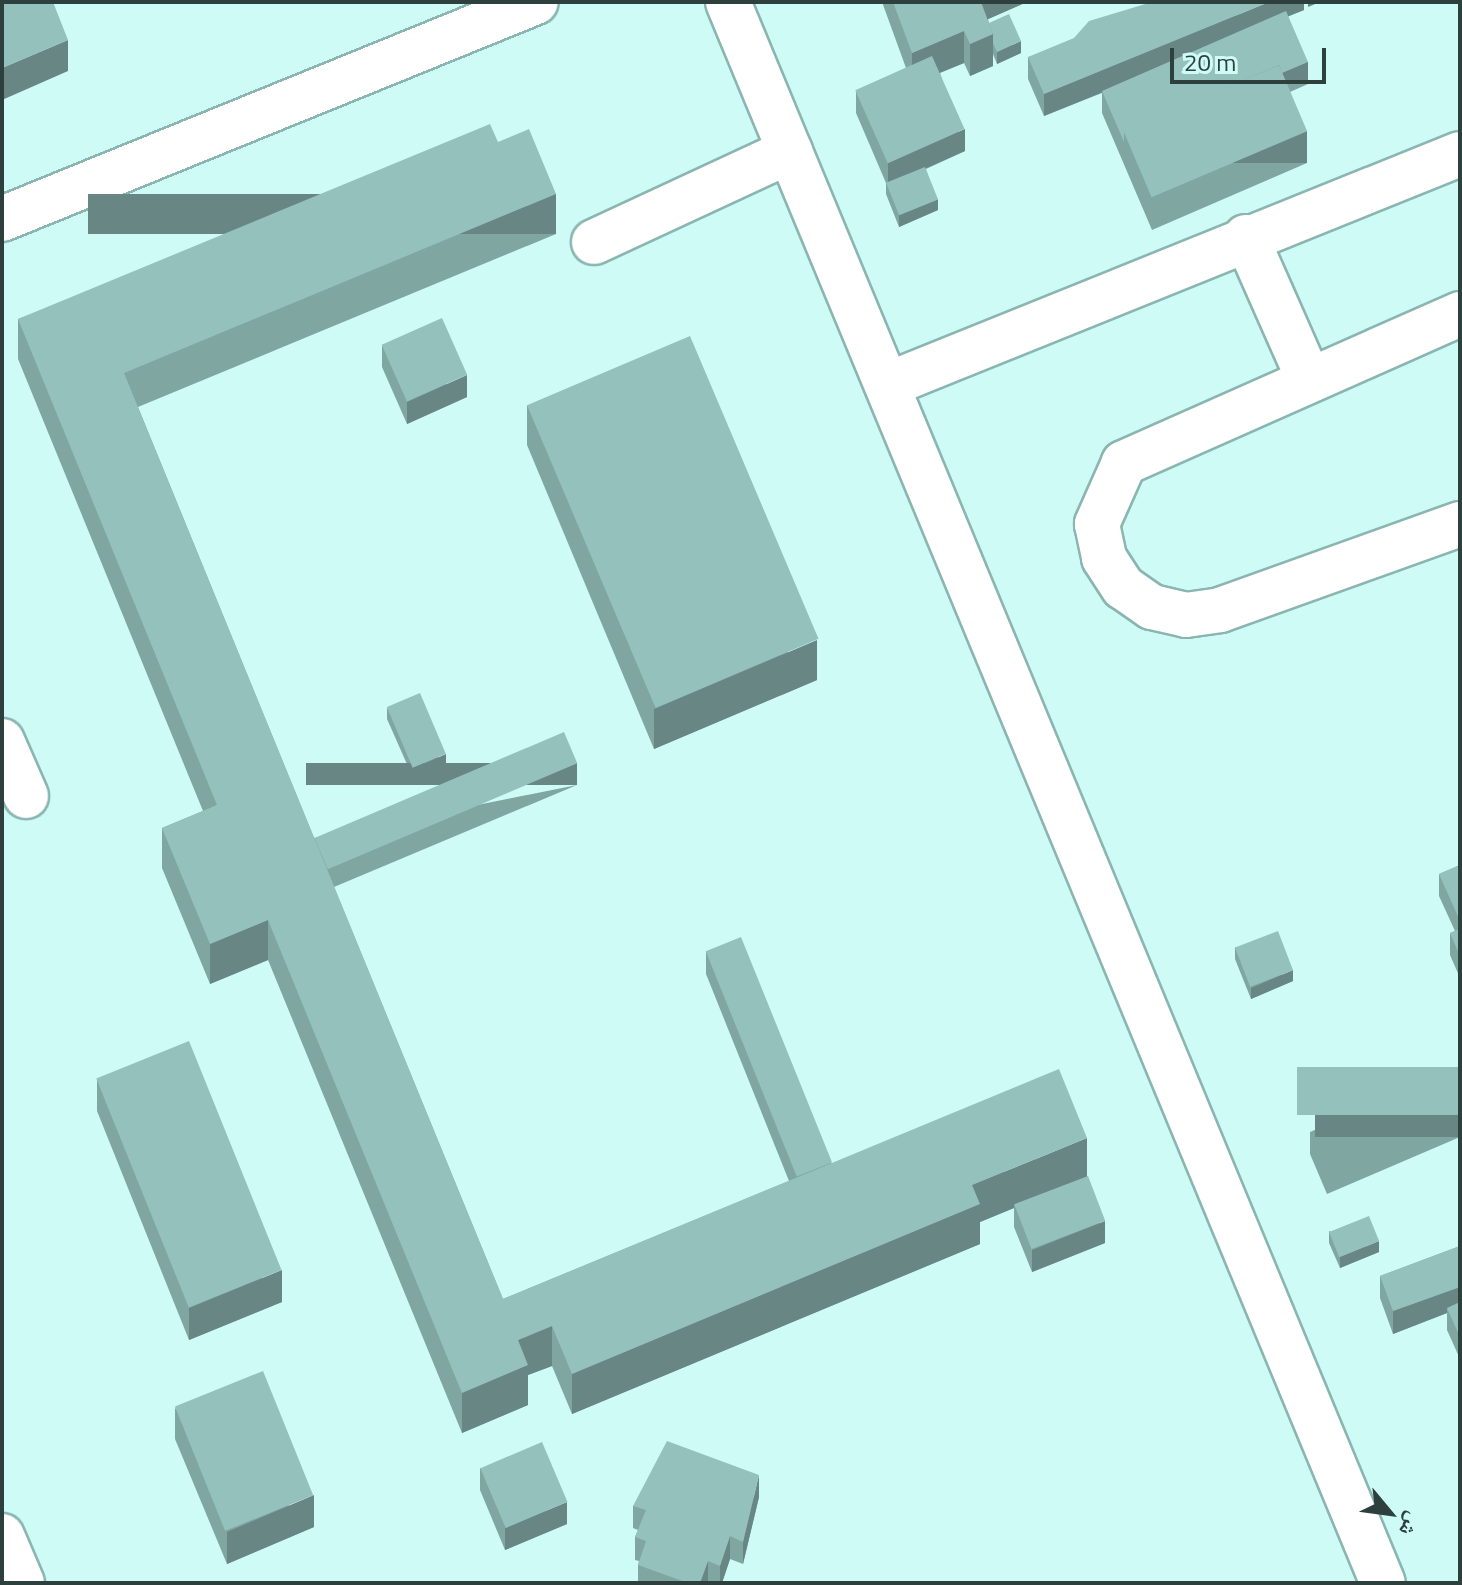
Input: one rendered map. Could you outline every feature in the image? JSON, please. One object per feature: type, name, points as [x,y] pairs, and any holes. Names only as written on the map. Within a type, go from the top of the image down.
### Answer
[{"type":"street","points":[[2,219],[536,2]]},
{"type":"street","points":[[728,2],[1383,1583]]},
{"type":"street","points":[[594,242],[790,151]]},
{"type":"street","points":[[887,385],[1246,237],[1460,154]]},
{"type":"street","points":[[1246,237],[1309,380]]},
{"type":"street","points":[[1460,314],[1124,463],[1097,524],[1104,558],[1123,587],[1174,612],[1220,610],[1460,524]]},
{"type":"street","points":[[2,741],[26,796]]},
{"type":"street","points":[[2,1536],[22,1583]]},
{"type":"building","points":[[2,2],[53,2],[68,40],[2,68]]},
{"type":"building","points":[[893,2],[981,2],[993,34],[970,44],[964,31],[912,53]]},
{"type":"building","points":[[1152,2],[1269,2],[1044,94],[1028,57],[1074,38],[1089,21]]},
{"type":"building","points":[[1286,11],[1308,62],[1282,73],[1279,65],[1124,132],[1124,142],[1102,91]]},
{"type":"building","points":[[1009,14],[1021,41],[997,52],[989,23]]},
{"type":"building","points":[[932,56],[965,129],[888,163],[855,90]]},
{"type":"building","points":[[1279,65],[1307,131],[1152,197],[1123,131]]},
{"type":"building","points":[[490,124],[498,142],[529,129],[556,194],[124,373],[503,1299],[1059,1069],[1087,1138],[972,1185],[980,1204],[572,1374],[552,1326],[518,1340],[528,1365],[462,1393],[268,920],[210,944],[162,828],[217,805],[18,319]]},
{"type":"building","points":[[925,167],[938,199],[899,215],[886,183]]},
{"type":"building","points":[[442,318],[467,375],[407,401],[382,345]]},
{"type":"building","points":[[690,336],[819,639],[656,708],[527,405]]},
{"type":"building","points":[[420,693],[446,754],[413,768],[387,707]]},
{"type":"building","points":[[564,732],[577,763],[328,869],[315,838]]},
{"type":"building","points":[[1460,865],[1460,921],[1439,874]]},
{"type":"building","points":[[1460,929],[1460,956],[1450,933]]},
{"type":"building","points":[[1278,931],[1293,970],[1250,987],[1235,947]]},
{"type":"building","points":[[741,937],[832,1162],[797,1177],[706,951]]},
{"type":"building","points":[[189,1041],[282,1270],[189,1307],[96,1078]]},
{"type":"building","points":[[1297,1067],[1460,1067],[1460,1115],[1297,1115]]},
{"type":"building","points":[[1088,1176],[1105,1221],[1031,1249],[1014,1204]]},
{"type":"building","points":[[1369,1216],[1379,1241],[1339,1257],[1329,1232]]},
{"type":"building","points":[[1460,1246],[1460,1287],[1393,1311],[1380,1276]]},
{"type":"building","points":[[1460,1302],[1460,1337],[1447,1308]]},
{"type":"building","points":[[263,1371],[313,1495],[225,1531],[175,1407]]},
{"type":"building","points":[[667,1441],[759,1475],[743,1542],[730,1536],[720,1566],[708,1561],[700,1583],[688,1583],[638,1565],[646,1541],[635,1537],[646,1510],[633,1506]]},
{"type":"building","points":[[542,1442],[567,1502],[506,1528],[480,1468]]}]
